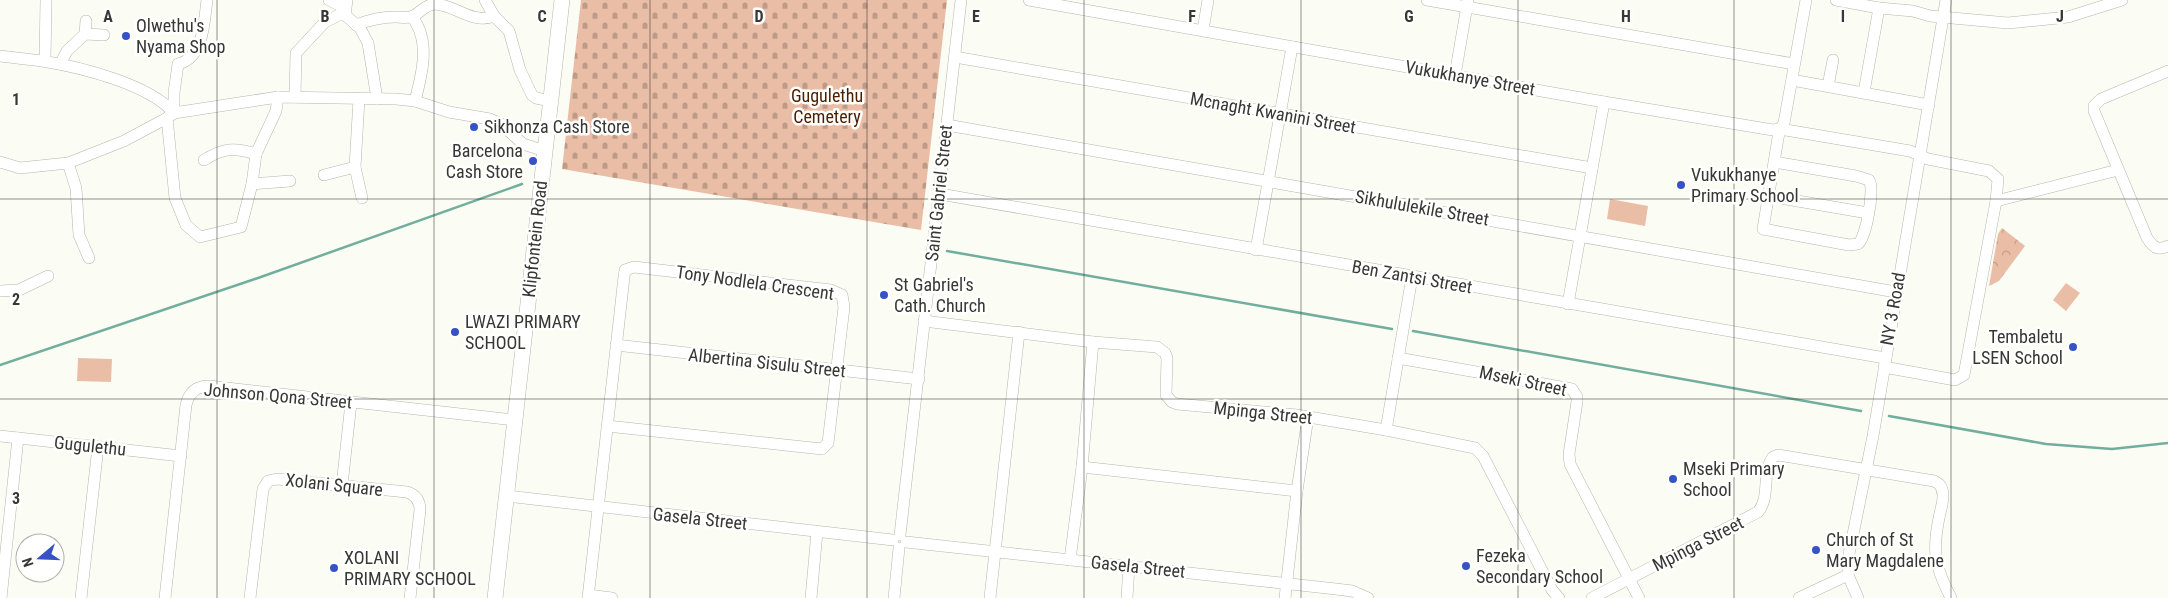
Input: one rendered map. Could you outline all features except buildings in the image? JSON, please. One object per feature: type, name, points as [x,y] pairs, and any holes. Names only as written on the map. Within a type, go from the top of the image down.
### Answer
[{"type":"main road","name":"Klipfontein Road","points":[[495,598],[562,0]]},
{"type":"street","points":[[45,61],[46,0]]},
{"type":"street","points":[[207,0],[203,26],[196,51],[189,60],[178,64],[171,115],[175,198],[180,214],[189,229],[200,237],[241,227],[252,184],[256,154],[264,132],[276,111],[278,98]]},
{"type":"street","points":[[329,0],[345,7]]},
{"type":"street","points":[[485,0],[494,16],[509,30],[520,70],[532,94],[536,98],[551,101]]},
{"type":"street","name":"Saint Gabriel Street","points":[[894,598],[961,0]]},
{"type":"street","name":"Vukukhanye Street","points":[[1029,0],[1765,130],[1780,129],[1910,151],[1930,159],[1992,172],[1998,179],[1996,202]]},
{"type":"street","points":[[1203,30],[1208,0]]},
{"type":"street","points":[[1428,0],[1468,3],[1794,64]]},
{"type":"street","points":[[1774,162],[1864,177],[1869,180],[1872,189],[1861,242],[1849,245],[1763,229],[1774,162],[1780,129],[1784,122],[1806,0]]},
{"type":"street","points":[[1836,0],[1944,17],[2008,23],[2068,17],[2122,0]]},
{"type":"street","name":"NY 3 Road","points":[[1858,598],[1848,575],[1849,554],[1866,470],[1946,0]]},
{"type":"street","points":[[1456,75],[1468,3]]},
{"type":"street","points":[[356,25],[385,17],[412,17],[426,7],[435,4],[476,18],[488,19],[494,16]]},
{"type":"street","points":[[345,7],[347,17],[356,25],[368,43],[377,99]]},
{"type":"street","points":[[295,97],[296,53],[325,22],[345,7]]},
{"type":"street","points":[[1864,92],[1879,8]]},
{"type":"street","points":[[412,17],[422,35],[423,60],[415,101]]},
{"type":"street","points":[[60,64],[67,52],[85,34],[86,21]]},
{"type":"street","points":[[85,34],[104,34]]},
{"type":"street","points":[[1256,250],[1292,47]]},
{"type":"street","points":[[0,56],[45,61],[109,77],[162,100],[171,115]]},
{"type":"street","name":"Mcnaght Kwanini Street","points":[[954,57],[1592,168]]},
{"type":"street","points":[[1828,86],[1833,60]]},
{"type":"street","points":[[2165,247],[2156,248],[2147,238],[2095,116],[2094,106],[2101,99],[2168,71]]},
{"type":"street","points":[[1792,80],[1929,104]]},
{"type":"street","points":[[0,162],[20,168],[68,163],[124,141],[171,115],[295,97],[415,101],[449,112],[490,119],[501,124],[523,144],[545,151]]},
{"type":"street","points":[[359,98],[355,168],[362,198]]},
{"type":"street","points":[[1568,304],[1604,102]]},
{"type":"street","name":"Sikhululekile Street","points":[[947,125],[1896,292]]},
{"type":"street","points":[[204,160],[218,151],[228,149],[256,154]]},
{"type":"street","points":[[68,163],[76,188],[79,235],[89,258]]},
{"type":"street","points":[[324,176],[355,168]]},
{"type":"street","points":[[1996,202],[2118,170]]},
{"type":"street","points":[[252,184],[290,181]]},
{"type":"street","name":"Ben Zantsi Street","points":[[940,194],[1568,304],[1884,363],[1955,380],[1964,374],[1996,202]]},
{"type":"street","points":[[1769,196],[1868,213]]},
{"type":"street","name":"Tony Nodlela Crescent","points":[[607,426],[822,449],[828,443],[844,307],[842,295],[830,290],[634,267],[626,270],[616,345]]},
{"type":"street","points":[[1,294],[18,290],[48,276]]},
{"type":"street","points":[[1386,430],[1412,277]]},
{"type":"street","name":"Mpinga Street","points":[[924,321],[1161,349],[1165,353],[1167,363],[1166,395],[1172,402],[1177,404],[1308,417],[1386,430],[1468,446],[1479,450],[1484,456],[1552,590],[1559,598]]},
{"type":"street","points":[[990,598],[1019,332]]},
{"type":"street","points":[[1070,560],[1082,467],[1093,342]]},
{"type":"street","points":[[612,598],[588,597],[616,345]]},
{"type":"street","name":"Albertina Sisulu Street","points":[[616,345],[919,379]]},
{"type":"street","name":"Mseki Street","points":[[1398,358],[1572,389],[1577,397],[1577,402],[1569,454],[1570,464],[1639,598]]},
{"type":"street","name":"Johnson Qona Street","points":[[165,598],[186,402],[191,393],[201,386],[514,420]]},
{"type":"street","points":[[342,485],[351,403]]},
{"type":"street","points":[[1285,598],[1297,491],[1308,417]]},
{"type":"street","name":"Gugulethu","points":[[0,436],[180,456]]},
{"type":"street","points":[[1,598],[5,520],[18,438]]},
{"type":"street","points":[[81,598],[98,447]]},
{"type":"street","name":"Mpinga Street","points":[[1592,598],[1758,512],[1763,503],[1769,464],[1775,456],[1784,455],[1934,481],[1941,486],[1943,494],[1934,542],[1935,554],[1938,571],[1951,598]]},
{"type":"street","points":[[1082,467],[1297,491]]},
{"type":"street","name":"Xolani Square","points":[[250,598],[262,492],[265,484],[277,479],[412,494],[418,500],[420,510],[410,598]]},
{"type":"street","name":"Gasela Street","points":[[506,496],[1352,591],[1368,598]]},
{"type":"street","points":[[811,598],[817,532]]},
{"type":"street","points":[[1127,598],[1129,566]]},
{"type":"street","points":[[1800,598],[1848,575]]},
{"type":"green space","name":"Gugulethu Cemetery","points":[[581,0],[947,0],[921,230],[562,169]]},
{"type":"green space","points":[[1610,199],[1648,206],[1645,226],[1607,219]]},
{"type":"green space","points":[[2002,228],[2025,246],[1999,281],[1989,286],[1998,234]]},
{"type":"green space","points":[[2066,283],[2080,293],[2066,311],[2053,300]]},
{"type":"green space","points":[[78,358],[112,359],[111,382],[77,381]]},
{"type":"waterway","points":[[0,365],[258,278],[522,184]]},
{"type":"waterway","points":[[947,251],[1392,329]]},
{"type":"waterway","points":[[1413,331],[1861,411]]},
{"type":"waterway","points":[[1889,416],[2046,444],[2112,449],[2168,443]]},
{"type":"place","name":"Olwethu's Nyama Shop","points":[[126,36]]},
{"type":"place","name":"Sikhonza Cash Store","points":[[474,127]]},
{"type":"place","name":"Barcelona Cash Store","points":[[533,161]]},
{"type":"place","name":"Vukukhanye Primary School","points":[[1681,185]]},
{"type":"place","name":"St Gabriel's Cath. Church","points":[[884,295]]},
{"type":"place","name":"LWAZI PRIMARY SCHOOL","points":[[455,332]]},
{"type":"place","name":"Tembaletu LSEN School","points":[[2073,347]]},
{"type":"place","name":"Mseki Primary School","points":[[1673,479]]},
{"type":"place","name":"Church of St Mary Magdalene","points":[[1816,550]]},
{"type":"place","name":"Fezeka Secondary School","points":[[1466,566]]},
{"type":"place","name":"XOLANI PRIMARY SCHOOL","points":[[334,568]]}]
